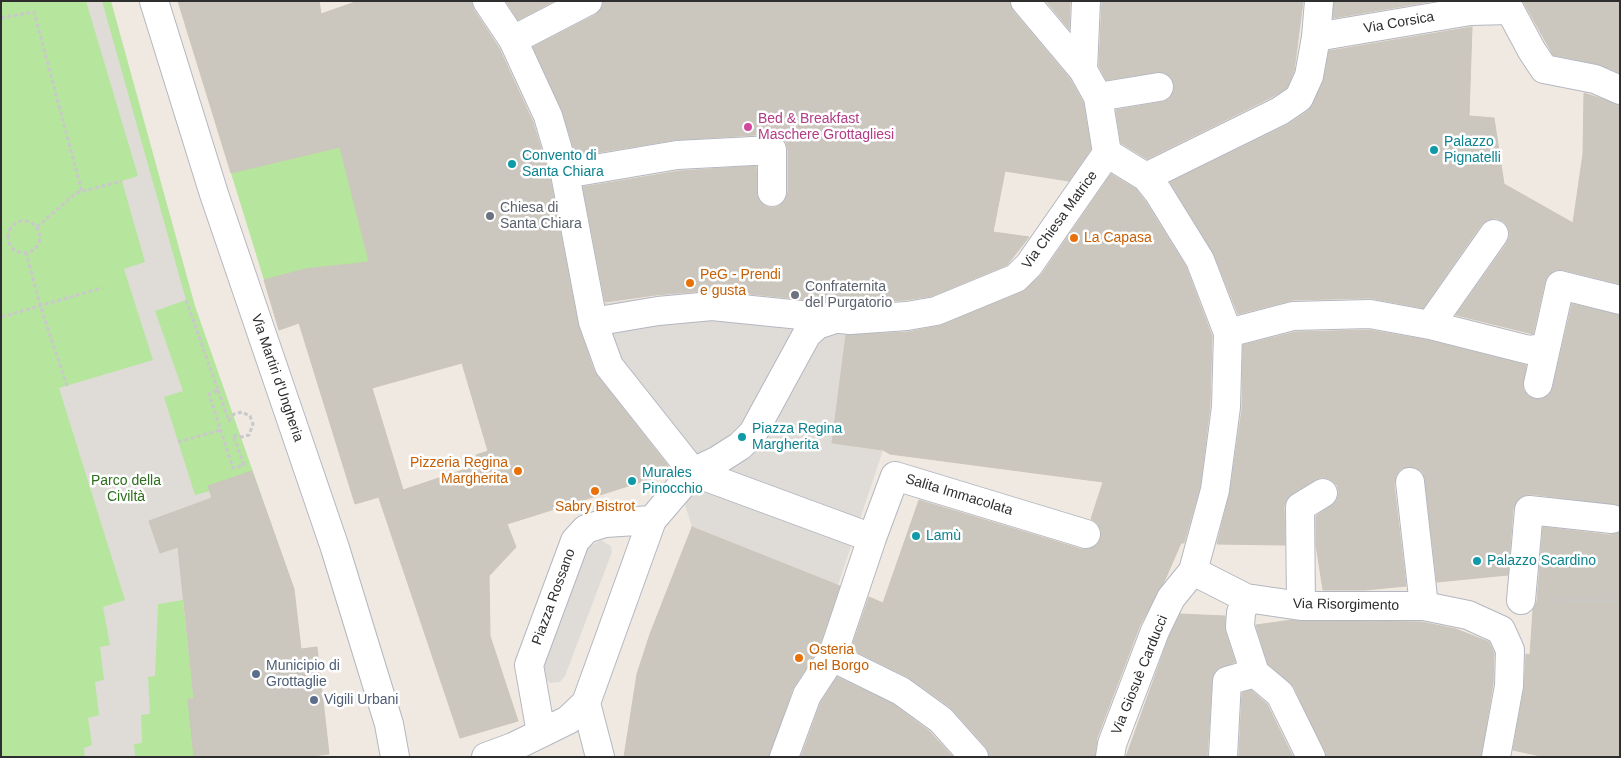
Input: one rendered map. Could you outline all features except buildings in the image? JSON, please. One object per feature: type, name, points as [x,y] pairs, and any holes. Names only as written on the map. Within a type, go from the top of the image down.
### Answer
[{"type":"street","name":"Via Martiri d'Ungheria","points":[[154,1],[214,194],[335,548],[389,724],[395,757]]},
{"type":"street","points":[[487,1],[513,40],[548,116],[564,174],[593,322],[610,366],[693,472],[872,538],[832,657],[807,695],[784,757]]},
{"type":"street","points":[[513,40],[588,1]]},
{"type":"street","points":[[1025,1],[1083,70],[1098,97],[1107,153],[1146,176],[1200,260],[1228,333],[1226,407],[1215,490],[1193,571]]},
{"type":"street","points":[[1083,70],[1086,1]]},
{"type":"street","points":[[1146,176],[1280,111],[1299,98],[1309,76],[1316,37],[1318,1]]},
{"type":"street","name":"Via Corsica","points":[[1316,37],[1474,6],[1510,10],[1532,51],[1544,68],[1596,79],[1620,90]]},
{"type":"street","points":[[1098,97],[1159,87]]},
{"type":"street","points":[[564,174],[677,155],[772,150],[772,192]]},
{"type":"street","name":"Via Chiesa Matrice","points":[[834,319],[906,316],[936,311],[1016,278],[1029,265],[1107,153]]},
{"type":"street","points":[[1430,324],[1494,234]]},
{"type":"street","points":[[1538,384],[1537,349],[1560,285],[1620,300]]},
{"type":"street","points":[[593,322],[658,311],[712,306],[834,319]]},
{"type":"street","points":[[1228,333],[1293,316],[1370,314],[1430,324],[1537,349]]},
{"type":"street","points":[[486,757],[568,720],[586,703],[652,520],[693,472],[718,460],[740,446],[754,433],[807,334],[817,325],[834,319]]},
{"type":"street","points":[[740,446],[736,460],[738,472],[745,484],[761,497]]},
{"type":"street","name":"Salita Immacolata","points":[[872,538],[895,476],[1086,534]]},
{"type":"street","points":[[1410,482],[1424,606]]},
{"type":"street","points":[[1301,606],[1300,507],[1324,493]]},
{"type":"street","points":[[1521,600],[1529,510],[1612,519]]},
{"type":"street","name":"Piazza Rossano","points":[[541,733],[529,664],[575,540],[586,529],[605,523],[652,520]]},
{"type":"street","name":"Via Risorgimento","points":[[1193,571],[1246,598],[1301,606],[1424,606],[1468,615],[1501,630],[1510,650],[1510,668],[1509,686],[1496,757]]},
{"type":"street","name":"Via Giosuè Carducci","points":[[1110,757],[1112,744],[1155,631],[1171,598],[1193,571]]},
{"type":"street","points":[[1246,598],[1241,613],[1240,628],[1255,673],[1280,694],[1311,757]]},
{"type":"street","points":[[832,657],[901,691],[941,720],[974,757]]},
{"type":"street","points":[[1223,757],[1227,681],[1255,673]]},
{"type":"street","points":[[586,703],[600,757]]},
{"type":"path","points":[[1,18],[34,12],[82,192]]},
{"type":"path","points":[[37,227],[76,193],[122,181]]},
{"type":"path","points":[[23,220],[33,223],[37,227],[39,242],[33,250],[26,252],[13,249],[8,239],[8,234],[14,224],[23,220]]},
{"type":"path","points":[[26,252],[40,305],[67,386]]},
{"type":"path","points":[[1,317],[102,288]]},
{"type":"path","points":[[186,300],[218,390],[228,421],[234,414],[242,412],[246,413],[252,420],[253,428],[249,435],[241,437],[233,435],[244,465],[232,468],[209,394],[218,390]]},
{"type":"path","points":[[178,442],[220,430]]},
{"type":"green space","name":"Parco della Civiltà","points":[[1,1],[111,1],[195,306],[294,589],[183,600],[194,699],[194,757],[1,757]]},
{"type":"green space","points":[[340,147],[369,262],[305,269],[264,280],[231,173]]},
{"type":"shaded area","points":[[86,1],[102,1],[186,300],[155,311],[183,391],[164,397],[195,495],[210,491],[241,578],[183,600],[158,604],[155,676],[148,677],[150,714],[141,715],[142,743],[134,744],[135,757],[85,757],[84,748],[92,745],[88,718],[99,715],[95,682],[104,680],[100,647],[110,645],[103,607],[125,600],[59,388],[153,360],[124,269],[145,262],[122,181],[138,176]]},
{"type":"shaded area","name":"Piazza Regina Margherita","points":[[690,292],[712,292],[833,303],[847,329],[832,443],[883,450],[838,585],[692,527],[671,461],[648,432],[598,304]]},
{"type":"shaded area","points":[[601,540],[611,546],[612,552],[565,676],[560,682],[550,683],[546,679],[543,666],[587,548]]},
{"type":"place","name":"Bed & Breakfast Maschere Grottagliesi","points":[[748,127]]},
{"type":"place","name":"Palazzo Pignatelli","points":[[1434,150]]},
{"type":"place","name":"Convento di Santa Chiara","points":[[512,164]]},
{"type":"place","name":"Chiesa di Santa Chiara","points":[[490,216]]},
{"type":"place","name":"La Capasa","points":[[1074,238]]},
{"type":"place","name":"PeG - Prendi e gusta","points":[[690,283]]},
{"type":"place","name":"Confraternita del Purgatorio","points":[[795,295]]},
{"type":"place","name":"Piazza Regina Margherita","points":[[742,437]]},
{"type":"place","name":"Pizzeria Regina Margherita","points":[[518,471]]},
{"type":"place","name":"Murales Pinocchio","points":[[632,481]]},
{"type":"place","name":"Sabry Bistrot","points":[[595,491]]},
{"type":"place","name":"Lamù","points":[[916,536]]},
{"type":"place","name":"Palazzo Scardino","points":[[1477,561]]},
{"type":"place","name":"Osteria nel Borgo","points":[[799,658]]},
{"type":"place","name":"Municipio di Grottaglie","points":[[256,674]]},
{"type":"place","name":"Vigili Urbani","points":[[314,700]]}]
